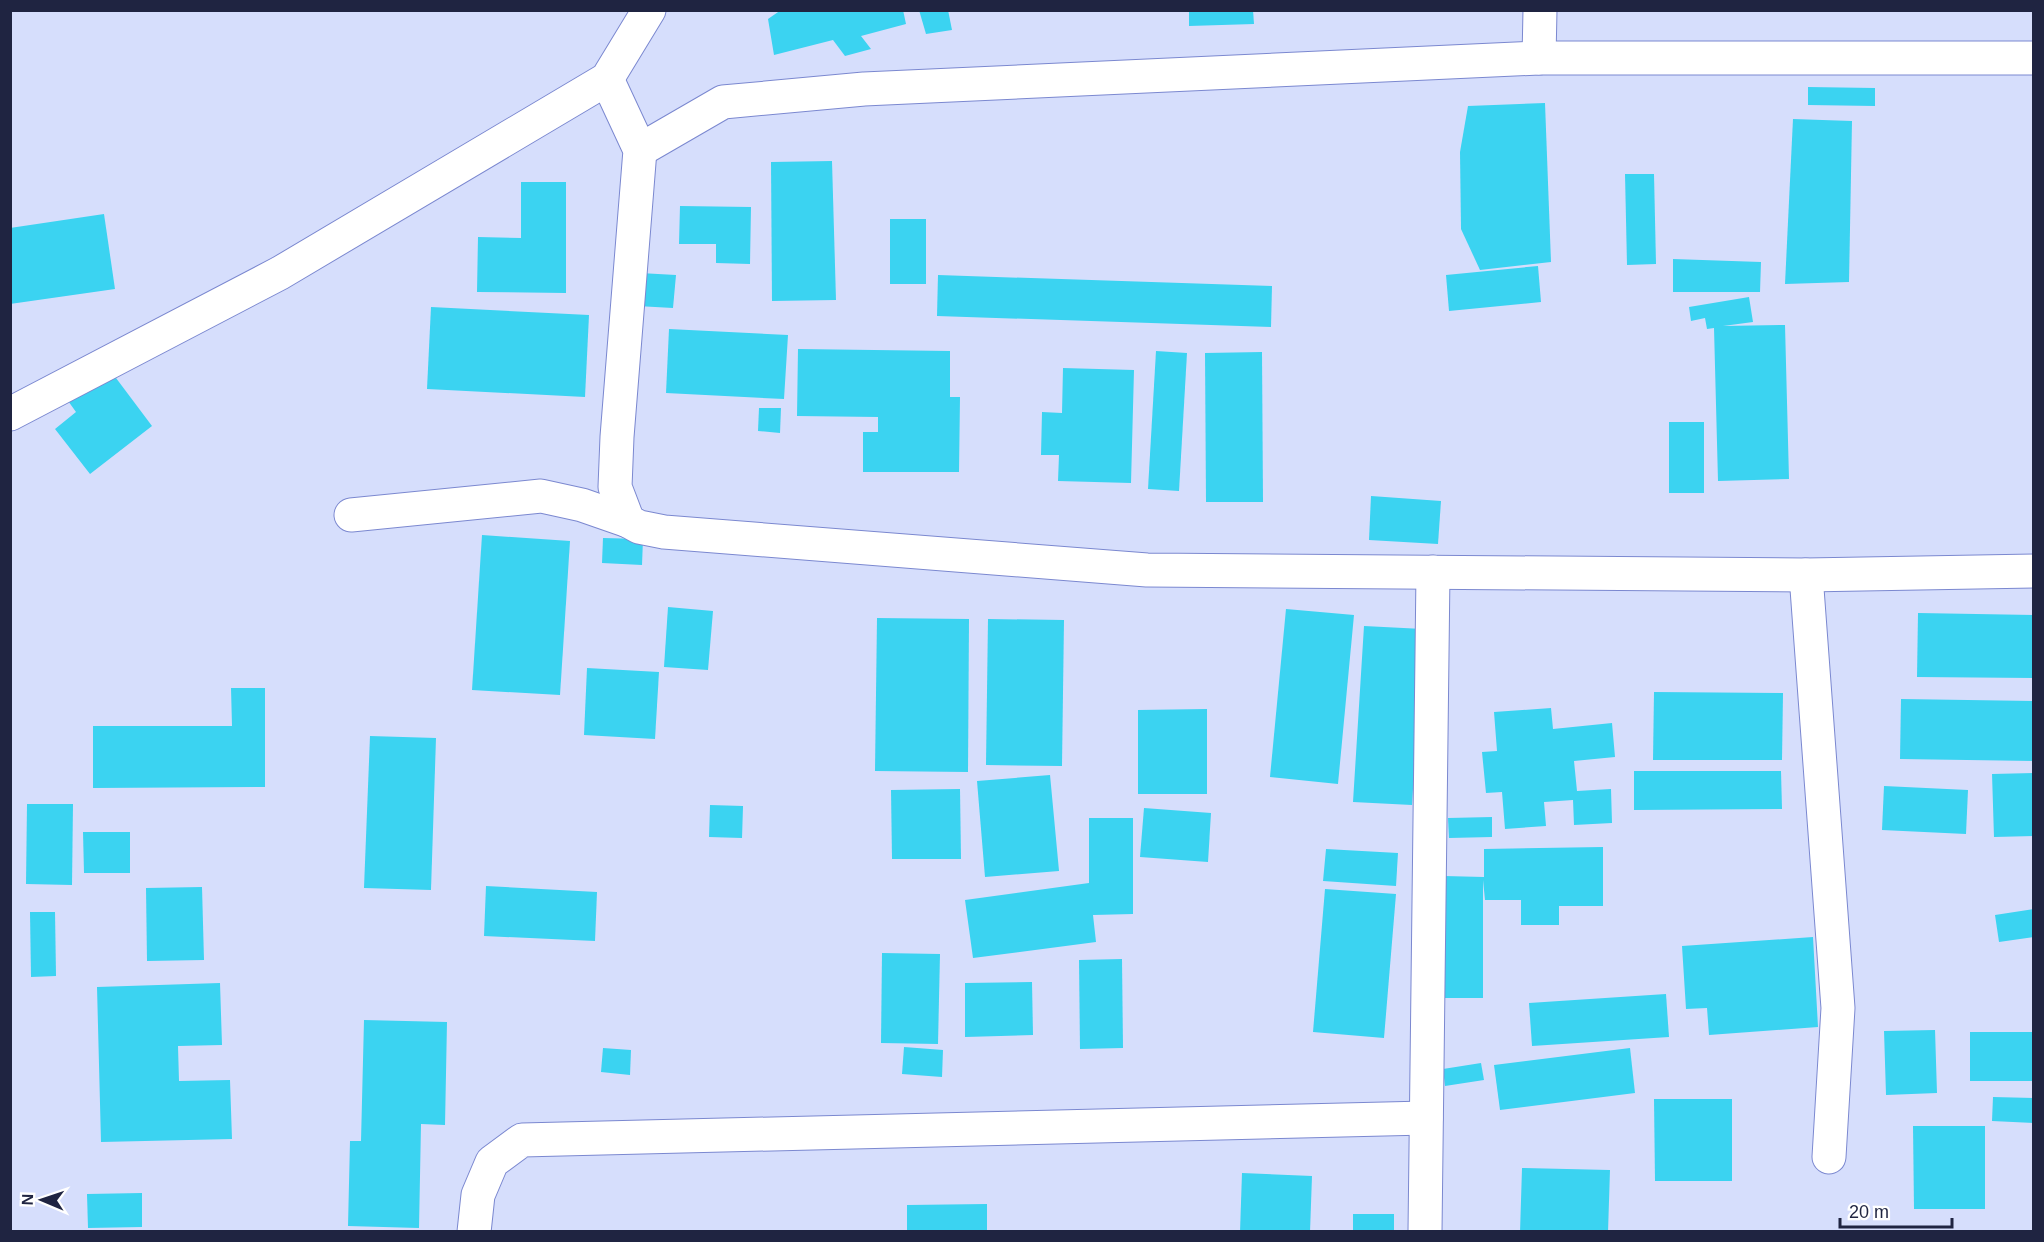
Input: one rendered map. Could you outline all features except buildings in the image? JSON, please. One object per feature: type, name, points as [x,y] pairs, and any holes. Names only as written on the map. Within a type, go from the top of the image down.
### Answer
[{"type":"street","points":[[10,414],[280,273],[607,79],[649,10]]},
{"type":"street","points":[[1539,58],[1540,10]]},
{"type":"street","points":[[640,150],[723,102],[864,89],[1539,58],[2034,58]]},
{"type":"street","points":[[607,79],[640,150],[615,487],[628,520]]},
{"type":"street","points":[[351,515],[541,496],[582,505],[628,520],[639,527],[664,532],[1147,570],[1806,575],[2034,571]]},
{"type":"street","points":[[1425,1232],[1433,572]]},
{"type":"street","points":[[1806,575],[1838,1008],[1829,1157]]},
{"type":"street","points":[[474,1232],[478,1195],[492,1162],[522,1140],[1426,1118]]}]
